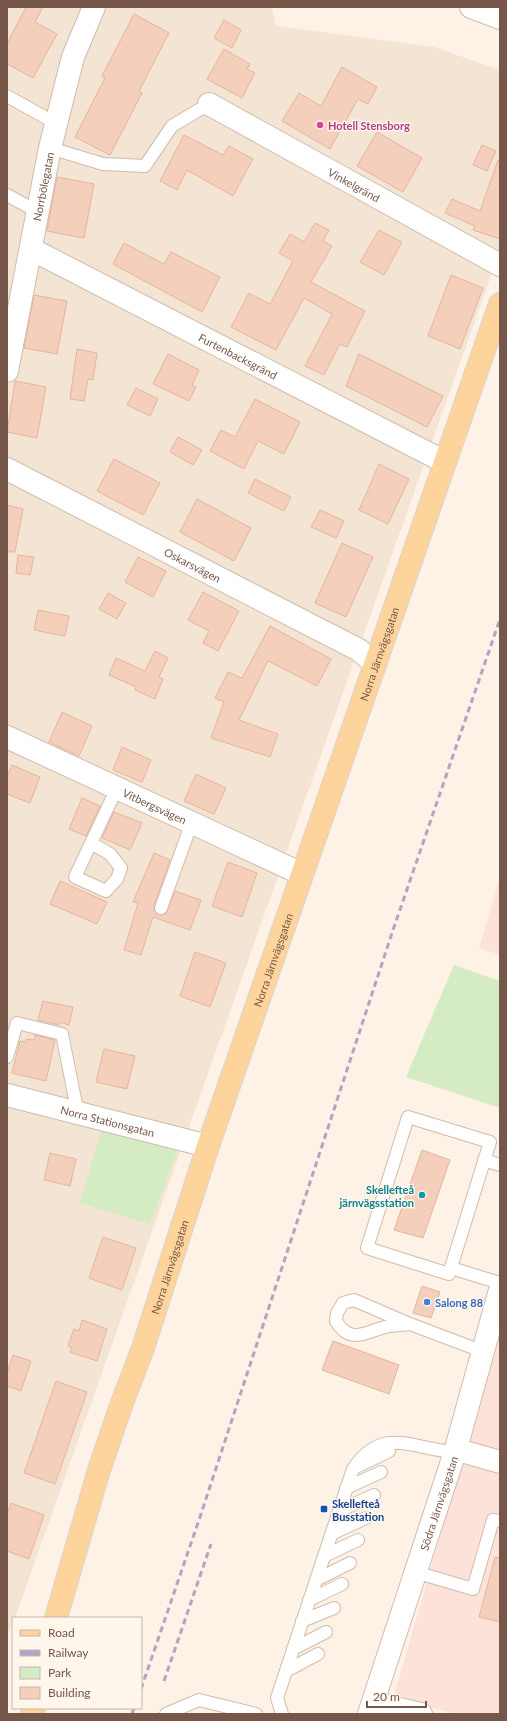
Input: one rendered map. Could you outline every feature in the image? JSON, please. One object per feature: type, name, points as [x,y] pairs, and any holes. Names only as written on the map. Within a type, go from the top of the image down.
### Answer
[{"type":"main road","name":"Norra Järnvägsgatan","points":[[56,1617],[99,1470],[122,1402],[143,1348],[208,1146],[500,304]]},
{"type":"street","name":"Norrbölegatan","points":[[7,371],[50,148],[73,57],[94,7]]},
{"type":"street","points":[[471,7],[500,18]]},
{"type":"street","name":"Vinkelgränd","points":[[209,104],[500,265]]},
{"type":"street","name":"Furtenbacksgränd","points":[[31,249],[445,462]]},
{"type":"street","name":"Oskarsvägen","points":[[7,469],[359,650],[375,664]]},
{"type":"street","name":"Vitbergsvägen","points":[[7,737],[302,874]]},
{"type":"street","name":"Norra Stationsgatan","points":[[7,1096],[208,1146]]},
{"type":"street","name":"Södra Järnvägsgatan","points":[[371,1708],[455,1452],[500,1290]]},
{"type":"street","points":[[455,1452],[465,1452],[500,1462]]},
{"type":"street","points":[[371,1708],[421,1714]]},
{"type":"lane","points":[[7,96],[57,124]]},
{"type":"lane","points":[[50,148],[103,164],[145,166],[172,126],[209,104]]},
{"type":"lane","points":[[7,195],[38,212]]},
{"type":"lane","points":[[91,843],[117,788]]},
{"type":"lane","points":[[161,908],[192,822]]},
{"type":"lane","points":[[7,1057],[17,1023],[62,1034],[78,1114]]},
{"type":"lane","points":[[408,1117],[490,1142],[484,1160],[449,1274],[367,1248],[408,1117]]},
{"type":"lane","points":[[484,1160],[500,1165]]},
{"type":"lane","points":[[451,1268],[500,1283]]},
{"type":"lane","points":[[410,1324],[386,1327],[359,1336],[351,1335],[341,1330],[336,1321],[337,1313],[343,1303],[354,1300],[410,1324],[484,1352]]},
{"type":"lane","points":[[282,1714],[277,1698],[353,1469],[363,1454],[388,1441],[455,1452]]},
{"type":"lane","points":[[353,1469],[389,1451]]},
{"type":"lane","points":[[346,1488],[382,1472]]},
{"type":"lane","points":[[339,1511],[374,1495]]},
{"type":"lane","points":[[331,1534],[366,1518]]},
{"type":"lane","points":[[415,1572],[473,1589],[493,1520],[500,1522]]},
{"type":"lane","points":[[324,1556],[358,1540]]},
{"type":"lane","points":[[316,1580],[350,1563]]},
{"type":"lane","points":[[309,1600],[342,1584]]},
{"type":"lane","points":[[302,1621],[334,1608]]},
{"type":"lane","points":[[293,1649],[326,1632]]},
{"type":"lane","points":[[286,1670],[318,1654]]},
{"type":"lane","points":[[166,1714],[199,1700],[256,1714]]},
{"type":"shaded area","points":[[7,7],[272,7],[276,26],[434,47],[500,70],[500,250],[15,1617],[12,1617],[7,1639]]},
{"type":"shaded area","points":[[500,877],[500,955],[479,948]]},
{"type":"shaded area","points":[[500,1330],[500,1714],[458,1714],[393,1699]]},
{"type":"green space","points":[[454,965],[500,981],[500,1108],[406,1077]]},
{"type":"green space","points":[[103,1124],[180,1144],[150,1224],[80,1203]]},
{"type":"building","points":[[26,7],[43,7],[35,22],[57,34],[33,78],[7,64],[7,44]]},
{"type":"building","points":[[134,14],[169,33],[139,91],[142,93],[110,155],[75,137],[105,78],[102,76]]},
{"type":"building","points":[[224,20],[241,30],[232,48],[214,38]]},
{"type":"building","points":[[224,49],[250,64],[247,69],[255,73],[242,98],[207,79]]},
{"type":"building","points":[[342,67],[377,87],[368,104],[358,99],[330,149],[282,121],[299,93],[321,106]]},
{"type":"building","points":[[377,132],[422,158],[403,192],[357,166]]},
{"type":"building","points":[[184,135],[223,155],[229,146],[253,159],[233,196],[187,170],[177,190],[160,181]]},
{"type":"building","points":[[482,145],[496,151],[487,171],[473,165]]},
{"type":"building","points":[[498,160],[500,160],[500,239],[473,230],[475,226],[445,213],[452,199],[480,211]]},
{"type":"building","points":[[57,177],[94,184],[84,238],[47,231]]},
{"type":"building","points":[[315,223],[329,230],[323,241],[332,246],[311,282],[365,311],[347,347],[340,344],[324,375],[305,366],[332,314],[304,298],[276,350],[231,327],[249,293],[270,304],[293,261],[279,253],[290,234],[304,242]]},
{"type":"building","points":[[379,230],[402,242],[384,275],[360,262]]},
{"type":"building","points":[[124,243],[164,264],[171,252],[220,277],[202,312],[113,264]]},
{"type":"building","points":[[451,275],[483,288],[460,349],[428,336]]},
{"type":"building","points":[[34,295],[67,301],[57,354],[24,348]]},
{"type":"building","points":[[77,349],[97,353],[93,380],[88,379],[84,401],[70,399]]},
{"type":"building","points":[[168,354],[199,370],[192,385],[196,387],[189,401],[153,384]]},
{"type":"building","points":[[359,354],[443,396],[427,427],[346,386]]},
{"type":"building","points":[[15,381],[46,387],[37,438],[7,432]]},
{"type":"building","points":[[136,388],[158,399],[150,416],[127,405]]},
{"type":"building","points":[[255,399],[300,422],[284,454],[258,441],[244,469],[210,451],[221,430],[235,437]]},
{"type":"building","points":[[178,437],[202,450],[193,465],[170,452]]},
{"type":"building","points":[[114,459],[160,483],[143,515],[97,491]]},
{"type":"building","points":[[379,464],[409,479],[388,524],[359,510]]},
{"type":"building","points":[[255,479],[291,497],[284,511],[248,493]]},
{"type":"building","points":[[197,499],[251,528],[234,561],[180,532]]},
{"type":"building","points":[[7,505],[23,509],[15,552],[7,552]]},
{"type":"building","points":[[320,510],[344,521],[336,538],[311,527]]},
{"type":"building","points":[[342,543],[373,557],[346,617],[315,603]]},
{"type":"building","points":[[18,555],[34,557],[30,575],[16,573]]},
{"type":"building","points":[[138,557],[166,571],[153,597],[125,582]]},
{"type":"building","points":[[203,592],[239,611],[218,651],[203,643],[209,631],[188,620]]},
{"type":"building","points":[[108,593],[126,603],[117,619],[99,609]]},
{"type":"building","points":[[38,610],[69,616],[65,636],[34,630]]},
{"type":"building","points":[[270,626],[331,659],[317,686],[268,661],[239,720],[278,734],[270,757],[211,738],[224,702],[215,698],[228,672],[242,678]]},
{"type":"building","points":[[155,651],[168,658],[159,677],[163,679],[155,699],[135,690],[136,687],[109,675],[116,658],[145,671]]},
{"type":"building","points":[[62,712],[92,726],[79,756],[49,742]]},
{"type":"building","points":[[122,747],[151,760],[142,782],[113,770]]},
{"type":"building","points":[[12,765],[40,777],[30,803],[7,794],[7,777]]},
{"type":"building","points":[[196,774],[226,788],[214,814],[184,801]]},
{"type":"building","points":[[82,798],[100,806],[86,836],[69,829]]},
{"type":"building","points":[[114,812],[142,823],[130,850],[102,838]]},
{"type":"building","points":[[154,853],[170,860],[154,905],[156,913],[162,915],[166,913],[175,891],[201,900],[190,930],[153,917],[141,955],[124,950],[138,903],[133,902]]},
{"type":"building","points":[[228,862],[257,873],[242,917],[212,906]]},
{"type":"building","points":[[60,881],[107,902],[97,924],[50,904]]},
{"type":"building","points":[[195,952],[226,963],[210,1007],[180,996]]},
{"type":"building","points":[[43,1001],[73,1007],[69,1025],[59,1022],[59,1025],[38,1020]]},
{"type":"building","points":[[35,1035],[55,1040],[46,1081],[12,1073],[20,1041],[26,1042],[26,1039],[34,1040]]},
{"type":"building","points":[[104,1049],[135,1056],[127,1089],[96,1082]]},
{"type":"building","name":"Skellefteå järnvägsstation","points":[[422,1150],[450,1160],[423,1238],[394,1230]]},
{"type":"building","points":[[50,1153],[76,1159],[70,1186],[44,1180]]},
{"type":"building","points":[[103,1237],[136,1248],[122,1290],[89,1278]]},
{"type":"building","name":"Salong 88","points":[[422,1286],[440,1292],[431,1318],[413,1313]]},
{"type":"building","points":[[82,1320],[107,1329],[97,1361],[70,1352],[72,1348],[68,1346],[74,1329],[79,1331]]},
{"type":"building","points":[[333,1341],[399,1365],[389,1394],[322,1370]]},
{"type":"building","points":[[13,1355],[31,1361],[21,1391],[7,1386],[7,1373]]},
{"type":"building","points":[[56,1381],[87,1392],[55,1484],[24,1473]]},
{"type":"building","points":[[11,1503],[44,1515],[29,1559],[7,1551],[7,1514]]},
{"type":"building","points":[[495,1557],[500,1558],[500,1622],[479,1617]]},
{"type":"railway","points":[[142,1686],[200,1517],[393,930],[500,619]]},
{"type":"railway","points":[[164,1681],[211,1544]]},
{"type":"railway","points":[[132,1714],[134,1709]]},
{"type":"place","name":"Hotell Stensborg","points":[[320,125]]},
{"type":"place","name":"Skellefteå järnvägsstation","points":[[422,1195]]},
{"type":"place","name":"Salong 88","points":[[427,1302]]},
{"type":"place","name":"Skellefteå Busstation","points":[[324,1509]]}]
